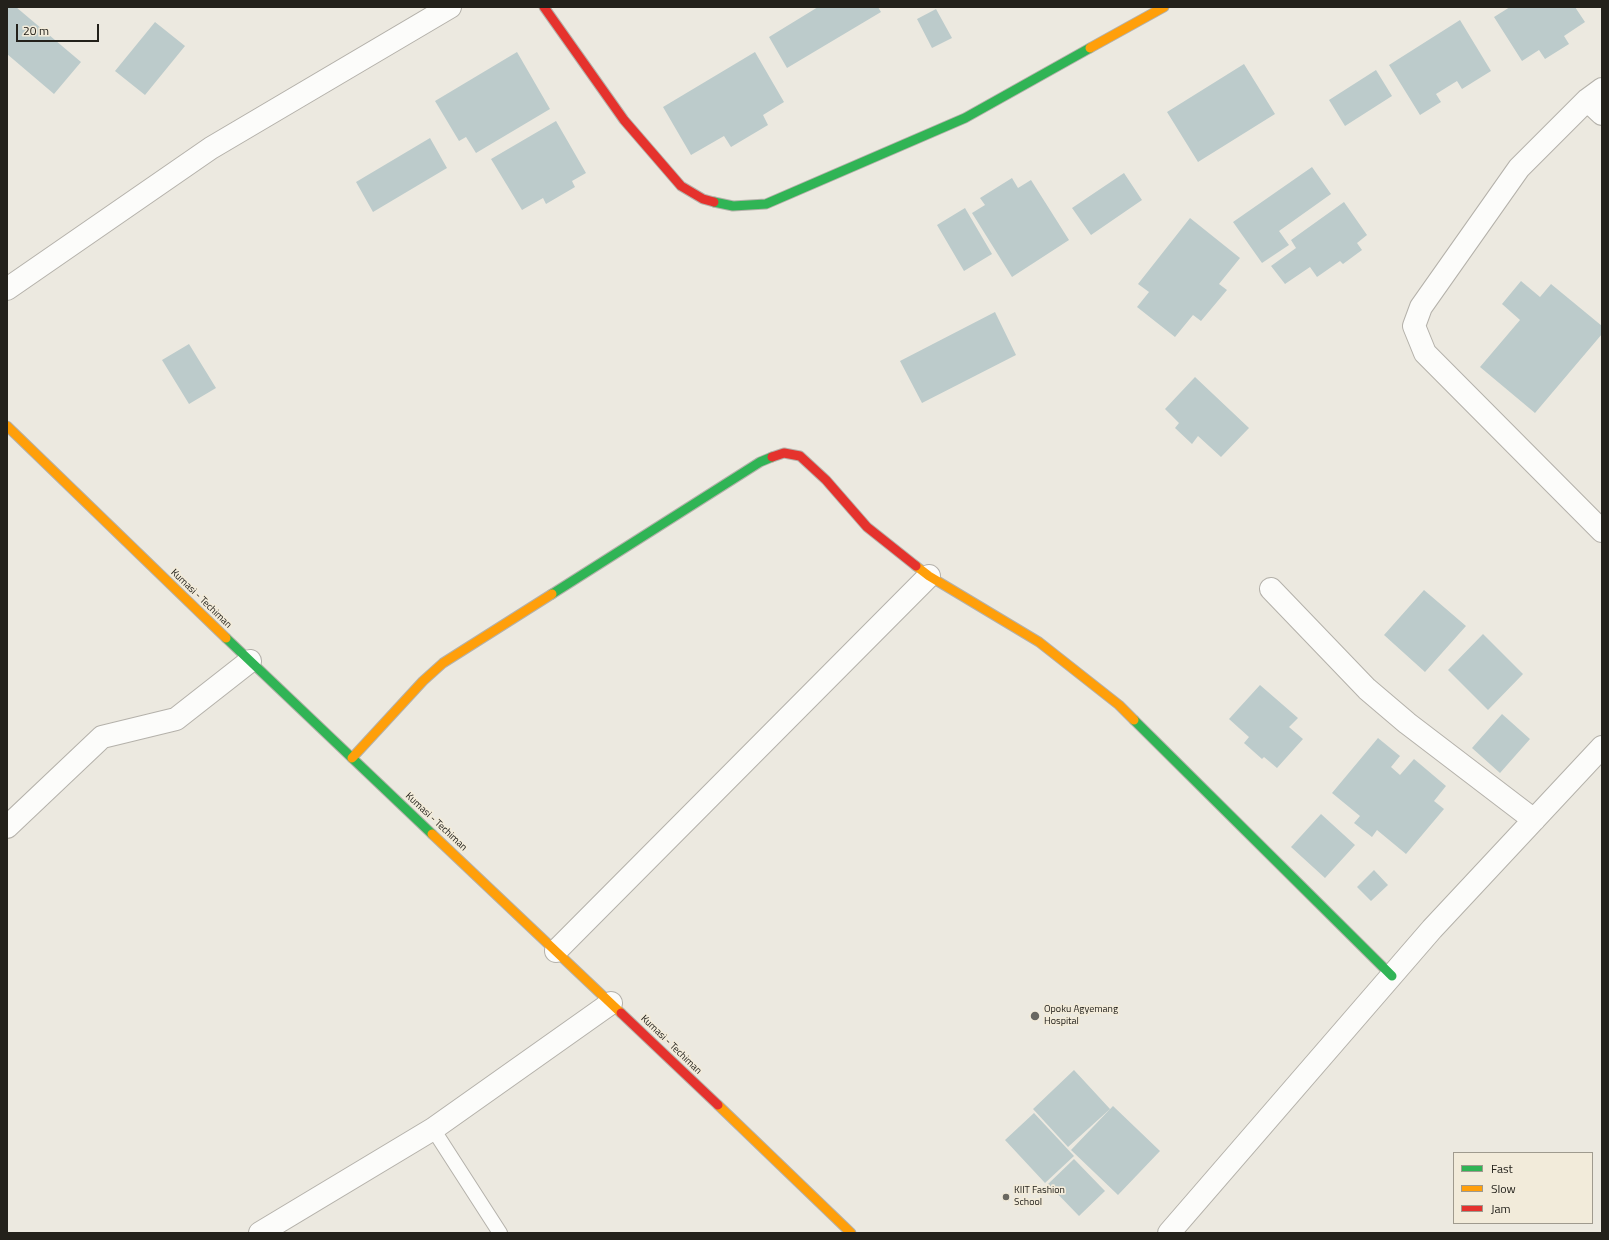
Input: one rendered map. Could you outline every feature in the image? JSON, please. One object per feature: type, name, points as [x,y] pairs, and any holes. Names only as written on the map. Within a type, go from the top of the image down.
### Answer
[{"type":"main road","points":[[544,7],[624,120],[681,186],[702,199],[733,206],[766,204],[965,118],[1164,7]]},
{"type":"main road","name":"Kumasi - Techiman","points":[[7,426],[250,661],[851,1233]]},
{"type":"main road","points":[[352,758],[423,681],[443,663],[760,462],[784,452],[800,456],[826,480],[867,527],[929,576],[1039,642],[1119,705],[1217,804],[1392,976]]},
{"type":"street","points":[[7,288],[211,148],[450,7]]},
{"type":"street","points":[[1597,101],[1519,168],[1421,307],[1414,326],[1425,353],[1602,531]]},
{"type":"street","points":[[556,951],[929,576]]},
{"type":"street","points":[[1271,588],[1367,689],[1407,723],[1534,820]]},
{"type":"street","points":[[7,827],[102,737],[176,719],[250,661]]},
{"type":"street","points":[[1169,1233],[1432,929],[1602,747]]},
{"type":"street","points":[[260,1233],[433,1129],[611,1003]]},
{"type":"lane","points":[[433,1129],[500,1233]]},
{"type":"building","points":[[7,7],[16,7],[81,62],[54,94],[7,54]]},
{"type":"building","points":[[818,7],[878,7],[881,12],[787,68],[769,37]]},
{"type":"building","points":[[1510,7],[1575,7],[1585,22],[1564,36],[1569,44],[1545,59],[1539,50],[1522,61],[1494,17]]},
{"type":"building","points":[[936,9],[952,38],[932,48],[917,19]]},
{"type":"building","points":[[1460,20],[1491,71],[1462,89],[1457,81],[1436,94],[1441,102],[1420,115],[1389,65]]},
{"type":"building","points":[[155,22],[185,46],[145,95],[115,71]]},
{"type":"building","points":[[517,52],[550,109],[476,153],[466,137],[459,141],[435,101]]},
{"type":"building","points":[[755,52],[784,102],[763,115],[768,125],[731,147],[724,136],[691,155],[663,107]]},
{"type":"building","points":[[1244,64],[1275,114],[1198,162],[1167,112]]},
{"type":"building","points":[[1376,70],[1392,96],[1345,126],[1329,100]]},
{"type":"building","points":[[556,121],[586,173],[572,181],[575,187],[546,204],[543,198],[522,210],[491,159]]},
{"type":"building","points":[[430,138],[447,168],[373,212],[356,182]]},
{"type":"building","points":[[1312,167],[1331,194],[1279,231],[1289,245],[1262,263],[1233,222]]},
{"type":"building","points":[[1124,173],[1142,200],[1091,235],[1072,208]]},
{"type":"building","points":[[1012,178],[1018,188],[1031,180],[1069,240],[1012,277],[972,213],[985,205],[980,198]]},
{"type":"building","points":[[1344,202],[1367,235],[1357,243],[1362,250],[1343,264],[1340,261],[1317,277],[1310,267],[1285,284],[1271,266],[1296,248],[1291,240]]},
{"type":"building","points":[[965,208],[992,254],[964,271],[937,225]]},
{"type":"building","points":[[1190,218],[1240,258],[1219,284],[1227,290],[1201,321],[1193,315],[1175,337],[1137,307],[1149,292],[1138,284]]},
{"type":"building","points":[[1521,281],[1540,297],[1551,284],[1602,326],[1602,334],[1535,413],[1480,367],[1520,320],[1502,304]]},
{"type":"building","points":[[995,312],[1016,355],[922,403],[900,361]]},
{"type":"building","points":[[189,344],[216,388],[189,404],[162,360]]},
{"type":"building","points":[[1195,377],[1249,428],[1221,457],[1198,436],[1192,444],[1175,428],[1179,423],[1165,409]]},
{"type":"building","points":[[1424,590],[1466,626],[1425,672],[1384,635]]},
{"type":"building","points":[[1483,634],[1523,674],[1488,710],[1448,670]]},
{"type":"building","points":[[1260,685],[1298,718],[1289,727],[1303,739],[1277,768],[1264,757],[1262,759],[1244,743],[1249,737],[1229,719]]},
{"type":"building","points":[[1502,714],[1530,739],[1500,773],[1472,748]]},
{"type":"building","points":[[1378,738],[1400,756],[1391,767],[1400,775],[1414,759],[1446,786],[1434,801],[1444,809],[1406,854],[1377,830],[1372,837],[1354,823],[1360,816],[1332,793]]},
{"type":"building","points":[[1321,814],[1355,845],[1325,878],[1291,847]]},
{"type":"building","points":[[1374,870],[1388,885],[1371,901],[1357,887]]},
{"type":"building","points":[[1074,1070],[1110,1109],[1068,1147],[1033,1109]]},
{"type":"building","points":[[1113,1106],[1160,1151],[1118,1195],[1071,1150]]},
{"type":"building","points":[[1034,1113],[1074,1156],[1045,1183],[1005,1140]]},
{"type":"building","points":[[1074,1159],[1105,1191],[1079,1216],[1048,1184]]},
{"type":"traffic: fast","points":[[714,202],[733,206],[766,204],[965,118],[1090,48]]},
{"type":"traffic: fast","points":[[552,594],[760,462],[772,457]]},
{"type":"traffic: fast","points":[[226,638],[432,834]]},
{"type":"traffic: fast","points":[[1134,720],[1392,976]]},
{"type":"traffic: slow","points":[[1090,48],[1164,7]]},
{"type":"traffic: slow","points":[[7,426],[226,638]]},
{"type":"traffic: slow","points":[[916,566],[929,576],[1039,642],[1119,705],[1134,720]]},
{"type":"traffic: slow","points":[[352,758],[423,681],[443,663],[552,594]]},
{"type":"traffic: slow","points":[[432,834],[621,1013]]},
{"type":"traffic: slow","points":[[718,1105],[851,1233]]},
{"type":"traffic: jam","points":[[544,7],[624,120],[681,186],[703,199],[714,202]]},
{"type":"traffic: jam","points":[[772,457],[784,453],[800,456],[826,480],[867,527],[916,566]]},
{"type":"traffic: jam","points":[[621,1013],[718,1105]]},
{"type":"place","name":"Opoku Agyemang Hospital","points":[[1035,1016]]},
{"type":"place","name":"KIIT Fashion School","points":[[1006,1197]]}]
